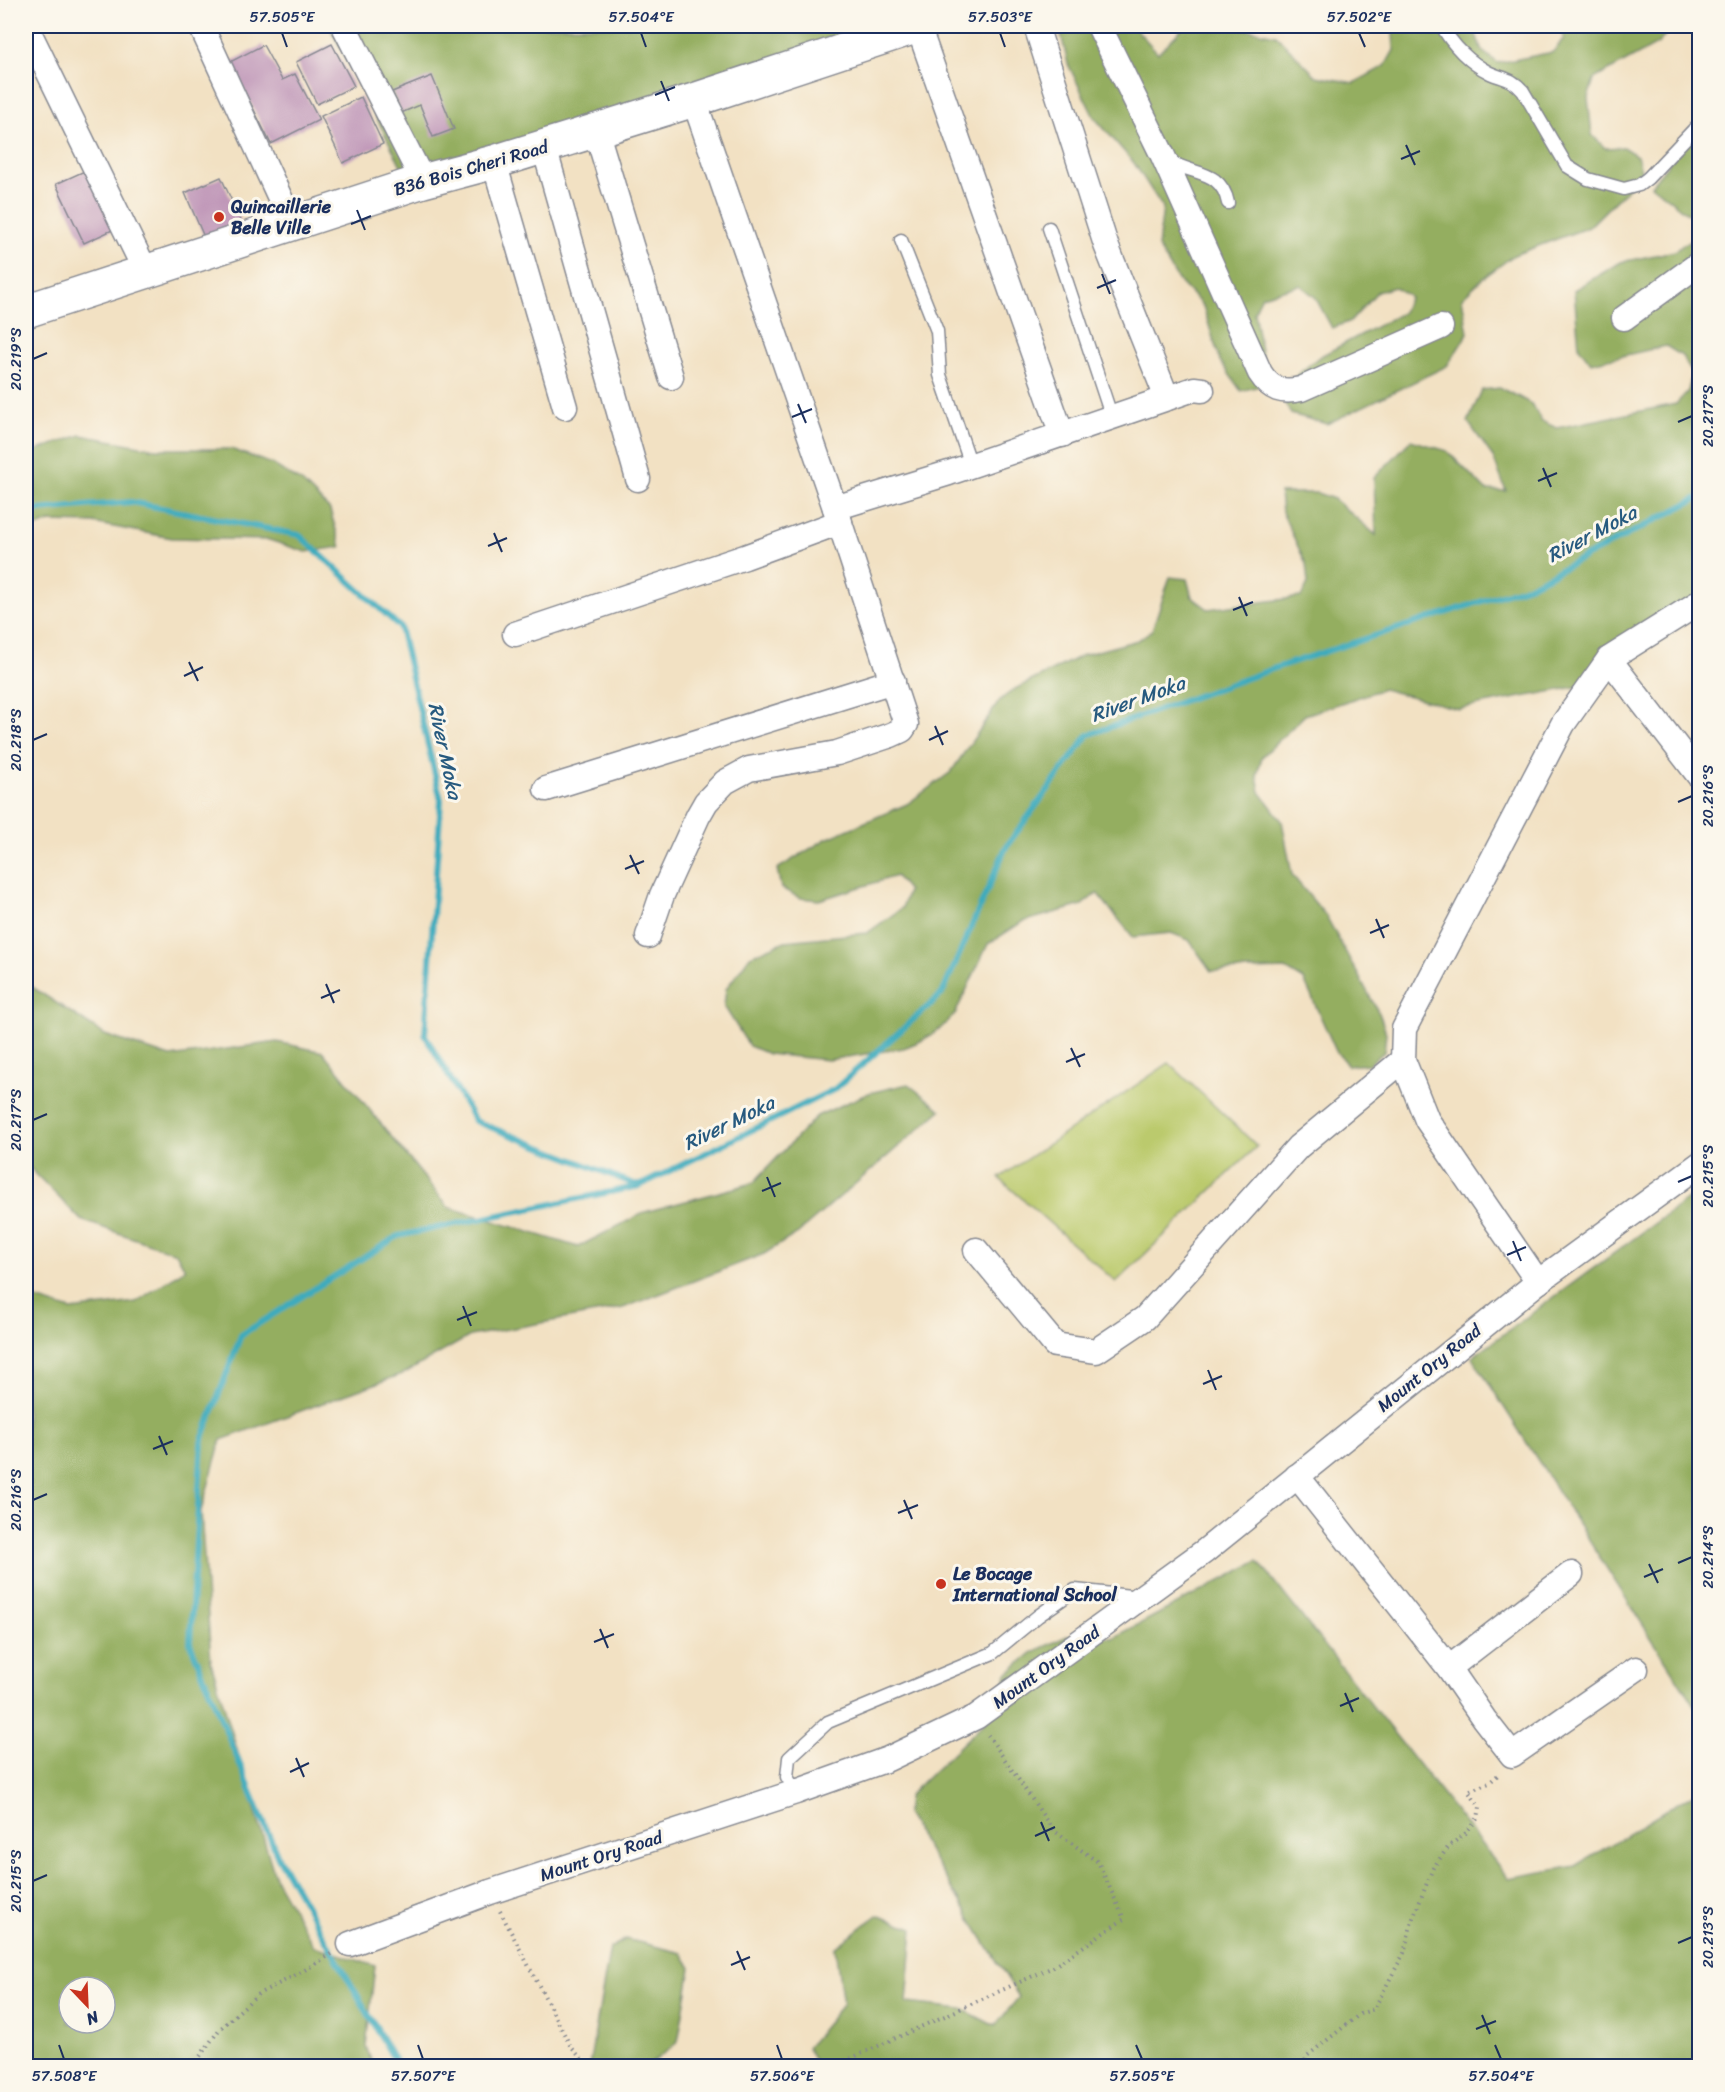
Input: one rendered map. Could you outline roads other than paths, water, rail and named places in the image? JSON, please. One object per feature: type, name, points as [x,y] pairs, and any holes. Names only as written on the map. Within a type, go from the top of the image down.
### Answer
[{"type":"main road","name":"B36 Bois Cheri Road","points":[[26,311],[423,181],[544,147],[918,26]]},
{"type":"street","points":[[26,26],[146,272]]},
{"type":"street","points":[[201,26],[292,224]]},
{"type":"street","points":[[344,26],[423,181]]},
{"type":"street","points":[[918,26],[1062,435]]},
{"type":"street","points":[[1036,26],[1106,245],[1167,398]]},
{"type":"street","points":[[1099,26],[1163,156],[1260,373],[1272,387],[1284,391],[1301,388],[1441,327]]},
{"type":"street","points":[[648,936],[662,896],[698,816],[719,786],[748,769],[822,757],[902,730],[906,724],[838,515],[694,100]]},
{"type":"street","points":[[596,130],[671,377]]},
{"type":"street","points":[[544,147],[638,479]]},
{"type":"street","points":[[494,162],[566,408]]},
{"type":"street","points":[[1624,318],[1700,263]]},
{"type":"street","points":[[515,634],[746,557],[838,515],[971,465],[1194,388],[1202,390]]},
{"type":"street","points":[[1538,1282],[1426,1120],[1404,1060],[1404,1029],[1563,724],[1609,659],[1700,602]]},
{"type":"street","points":[[1609,659],[1700,777]]},
{"type":"street","points":[[546,789],[893,681]]},
{"type":"street","points":[[976,1250],[1055,1345],[1096,1351],[1145,1318],[1298,1147],[1404,1060]]},
{"type":"street","name":"Mount Ory Road","points":[[350,1944],[490,1892],[796,1792],[888,1759],[976,1717],[1205,1551],[1538,1282],[1700,1164]]},
{"type":"street","points":[[1297,1476],[1449,1668],[1512,1755],[1636,1669]]},
{"type":"street","points":[[1449,1668],[1571,1574]]},
{"type":"lane","points":[[1442,26],[1457,49],[1488,72],[1515,81],[1568,166],[1588,179],[1624,189],[1639,185],[1700,123]]},
{"type":"lane","points":[[1163,156],[1171,162],[1206,174],[1218,181],[1226,190],[1228,203]]},
{"type":"lane","points":[[1049,228],[1112,418]]},
{"type":"lane","points":[[901,240],[937,331],[940,375],[971,465]]},
{"type":"lane","points":[[796,1792],[787,1777],[789,1758],[828,1722],[993,1653],[1038,1616],[1076,1590],[1142,1597]]},
{"type":"waterway","name":"River Moka","points":[[26,511],[131,502],[299,535],[400,627],[441,800],[425,1035],[475,1121],[639,1186],[835,1089],[942,994],[1006,847],[1088,735],[1278,667],[1529,586],[1700,497]]},
{"type":"waterway","points":[[398,2066],[278,1857],[190,1643],[202,1440],[241,1335],[398,1236],[639,1186]]},
{"type":"place","name":"Quincaillerie Belle Ville","points":[[219,217]]},
{"type":"place","name":"Le Bocage International School","points":[[941,1584]]}]
